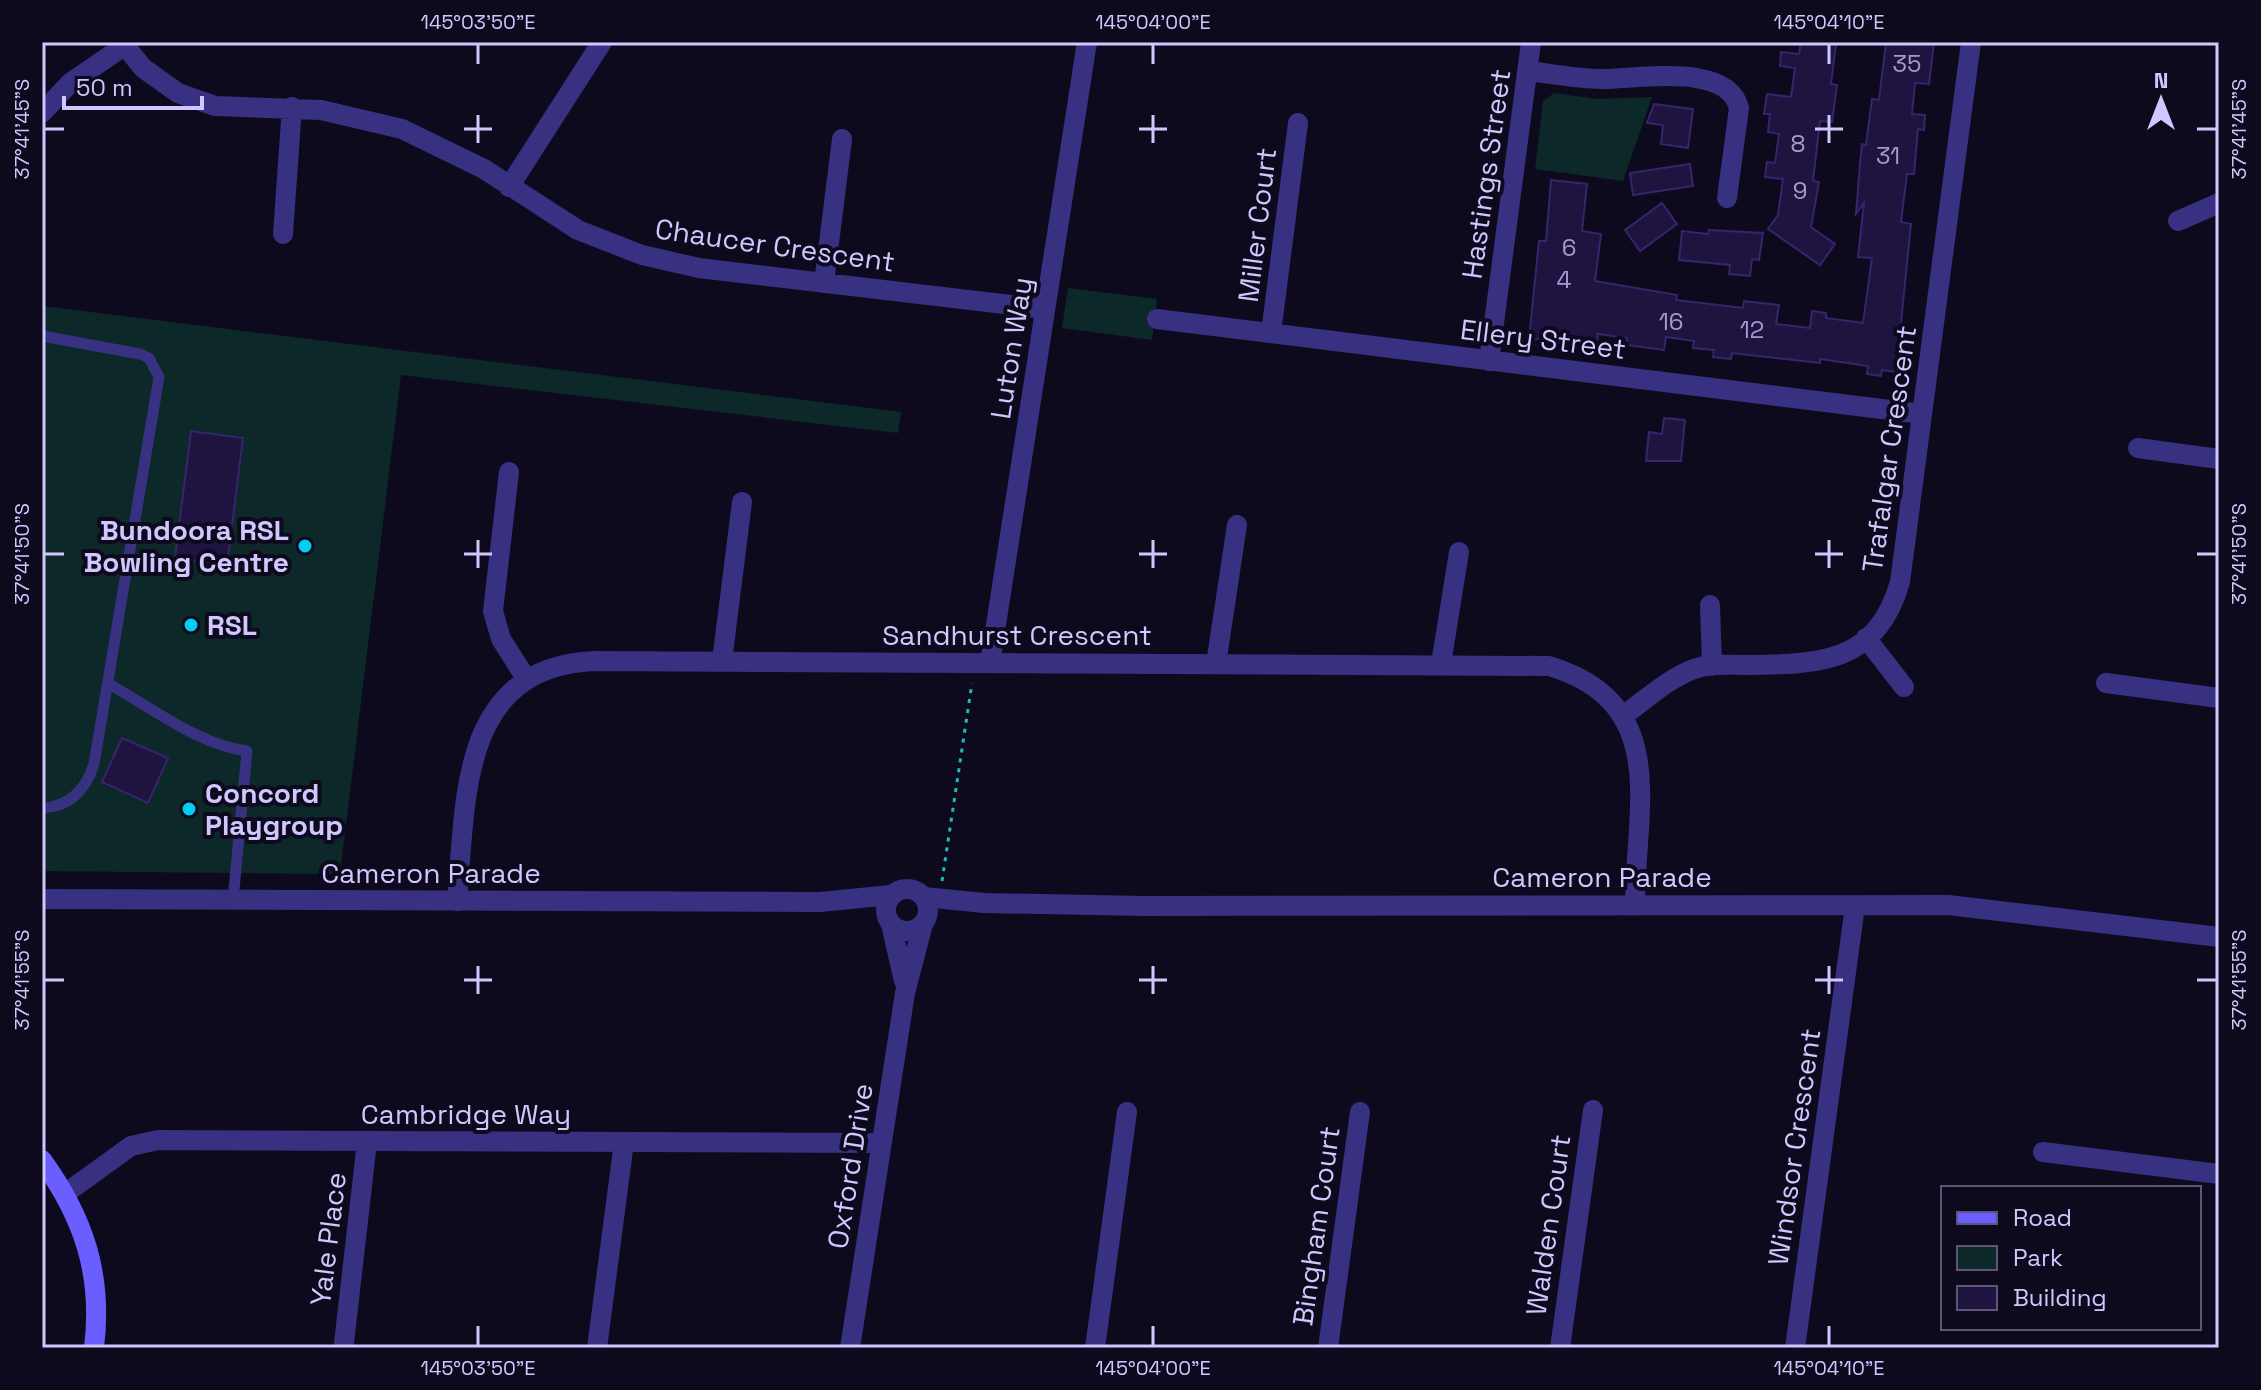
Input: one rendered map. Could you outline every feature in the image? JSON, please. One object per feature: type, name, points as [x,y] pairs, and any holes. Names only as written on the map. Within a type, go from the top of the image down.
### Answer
[{"type":"main road","points":[[42,1160],[66,1193],[82,1225],[95,1272],[98,1297],[94,1348]]},
{"type":"street","points":[[509,187],[602,42]]},
{"type":"street","name":"Luton Way","points":[[990,663],[1087,42]]},
{"type":"street","name":"Hastings Street","points":[[1489,361],[1531,42]]},
{"type":"street","name":"Trafalgar Crescent","points":[[1623,716],[1683,675],[1712,666],[1822,662],[1866,638],[1889,613],[1900,582],[1971,42]]},
{"type":"street","points":[[42,113],[70,83],[123,44]]},
{"type":"street","name":"Chaucer Crescent","points":[[123,44],[161,84],[197,101],[237,108],[292,107],[348,115],[402,129],[454,152],[578,230],[642,255],[699,268],[1045,309]]},
{"type":"street","points":[[1528,71],[1590,79],[1668,76],[1722,84],[1734,95],[1739,108],[1727,198]]},
{"type":"street","points":[[283,234],[292,107]]},
{"type":"street","name":"Miller Court","points":[[1271,333],[1298,123]]},
{"type":"street","points":[[824,283],[842,139]]},
{"type":"street","points":[[2178,221],[2219,203]]},
{"type":"street","name":"Ellery Street","points":[[1157,319],[1922,414]]},
{"type":"street","points":[[2138,448],[2219,459]]},
{"type":"street","points":[[509,472],[493,611],[501,639],[527,680]]},
{"type":"street","points":[[722,661],[742,502]]},
{"type":"street","points":[[1216,664],[1237,525]]},
{"type":"street","points":[[1441,664],[1459,552]]},
{"type":"street","points":[[1710,605],[1712,666]]},
{"type":"street","points":[[1866,638],[1904,687]]},
{"type":"street","name":"Sandhurst Crescent","points":[[457,901],[464,824],[476,747],[492,712],[527,680],[575,661],[722,661],[1549,666],[1594,687],[1623,716],[1640,764],[1642,904]]},
{"type":"street","points":[[2106,683],[2219,698]]},
{"type":"street","points":[[908,888],[928,910],[911,931],[889,922],[885,906],[891,895],[908,888]]},
{"type":"street","name":"Cameron Parade","points":[[42,899],[820,902],[891,895]]},
{"type":"street","name":"Cameron Parade","points":[[820,902],[889,922]]},
{"type":"street","name":"Cameron Parade","points":[[928,910],[984,903],[1975,907],[2219,937]]},
{"type":"street","name":"Windsor Crescent","points":[[1795,1348],[1855,906]]},
{"type":"street","name":"Oxford Drive","points":[[850,1348],[905,993],[928,910]]},
{"type":"street","name":"Oxford Drive","points":[[889,922],[905,993]]},
{"type":"street","name":"Walden Court","points":[[1560,1348],[1593,1110]]},
{"type":"street","points":[[1095,1348],[1127,1112]]},
{"type":"street","name":"Bingham Court","points":[[1328,1348],[1360,1112]]},
{"type":"street","name":"Cambridge Way","points":[[66,1193],[120,1153],[144,1142],[881,1143]]},
{"type":"street","name":"Yale Place","points":[[344,1343],[367,1142]]},
{"type":"street","points":[[597,1348],[624,1142]]},
{"type":"street","points":[[2043,1152],[2219,1174]]},
{"type":"lane","points":[[42,336],[140,354],[149,358],[159,377],[109,684],[89,781],[68,802],[42,808]]},
{"type":"lane","points":[[109,684],[231,749],[247,751],[233,900]]},
{"type":"path","points":[[928,910],[972,680]]},
{"type":"green space","points":[[1554,93],[1597,99],[1652,97],[1623,181],[1535,169],[1543,101]]},
{"type":"green space","points":[[1068,288],[1157,299],[1152,340],[1062,328]]},
{"type":"green space","points":[[42,306],[901,412],[898,433],[401,375],[340,874],[42,871]]},
{"type":"building","points":[[1801,42],[1836,44],[1831,84],[1837,85],[1832,122],[1820,121],[1813,181],[1819,182],[1811,227],[1835,244],[1820,265],[1768,229],[1778,215],[1783,179],[1765,177],[1767,162],[1775,163],[1779,134],[1768,132],[1770,114],[1764,114],[1767,94],[1791,97],[1795,68],[1780,66],[1781,52],[1799,54]]},
{"type":"building","points":[[1886,42],[1934,42],[1929,84],[1915,83],[1912,114],[1925,115],[1924,130],[1918,129],[1914,174],[1907,174],[1901,222],[1911,224],[1896,372],[1882,370],[1881,376],[1867,374],[1868,366],[1820,359],[1820,363],[1732,353],[1731,359],[1713,357],[1714,350],[1693,348],[1694,341],[1666,337],[1664,350],[1626,345],[1627,338],[1598,334],[1597,346],[1529,338],[1539,241],[1546,241],[1551,180],[1587,184],[1582,231],[1601,234],[1595,281],[1677,295],[1676,300],[1743,308],[1744,301],[1779,305],[1776,324],[1810,328],[1812,311],[1826,313],[1826,318],[1863,323],[1872,258],[1858,257],[1864,203],[1856,214],[1860,163],[1862,144],[1866,145],[1872,99],[1879,100]]},
{"type":"building","points":[[1654,104],[1693,109],[1688,148],[1661,144],[1663,125],[1647,123]]},
{"type":"building","points":[[1690,164],[1693,186],[1633,195],[1630,173]]},
{"type":"building","points":[[1662,203],[1677,224],[1640,251],[1625,230]]},
{"type":"building","points":[[1709,230],[1763,233],[1759,260],[1752,259],[1750,276],[1729,274],[1730,265],[1679,260],[1682,231],[1708,234]]},
{"type":"building","points":[[1664,418],[1685,420],[1681,461],[1646,461],[1649,432],[1662,434]]},
{"type":"building","points":[[191,431],[243,438],[227,565],[175,558]]},
{"type":"building","points":[[122,738],[168,758],[148,803],[102,782]]},
{"type":"place","name":"Bundoora RSL Bowling Centre","points":[[305,546]]},
{"type":"place","name":"RSL","points":[[191,625]]},
{"type":"place","name":"Concord Playgroup","points":[[189,809]]}]
